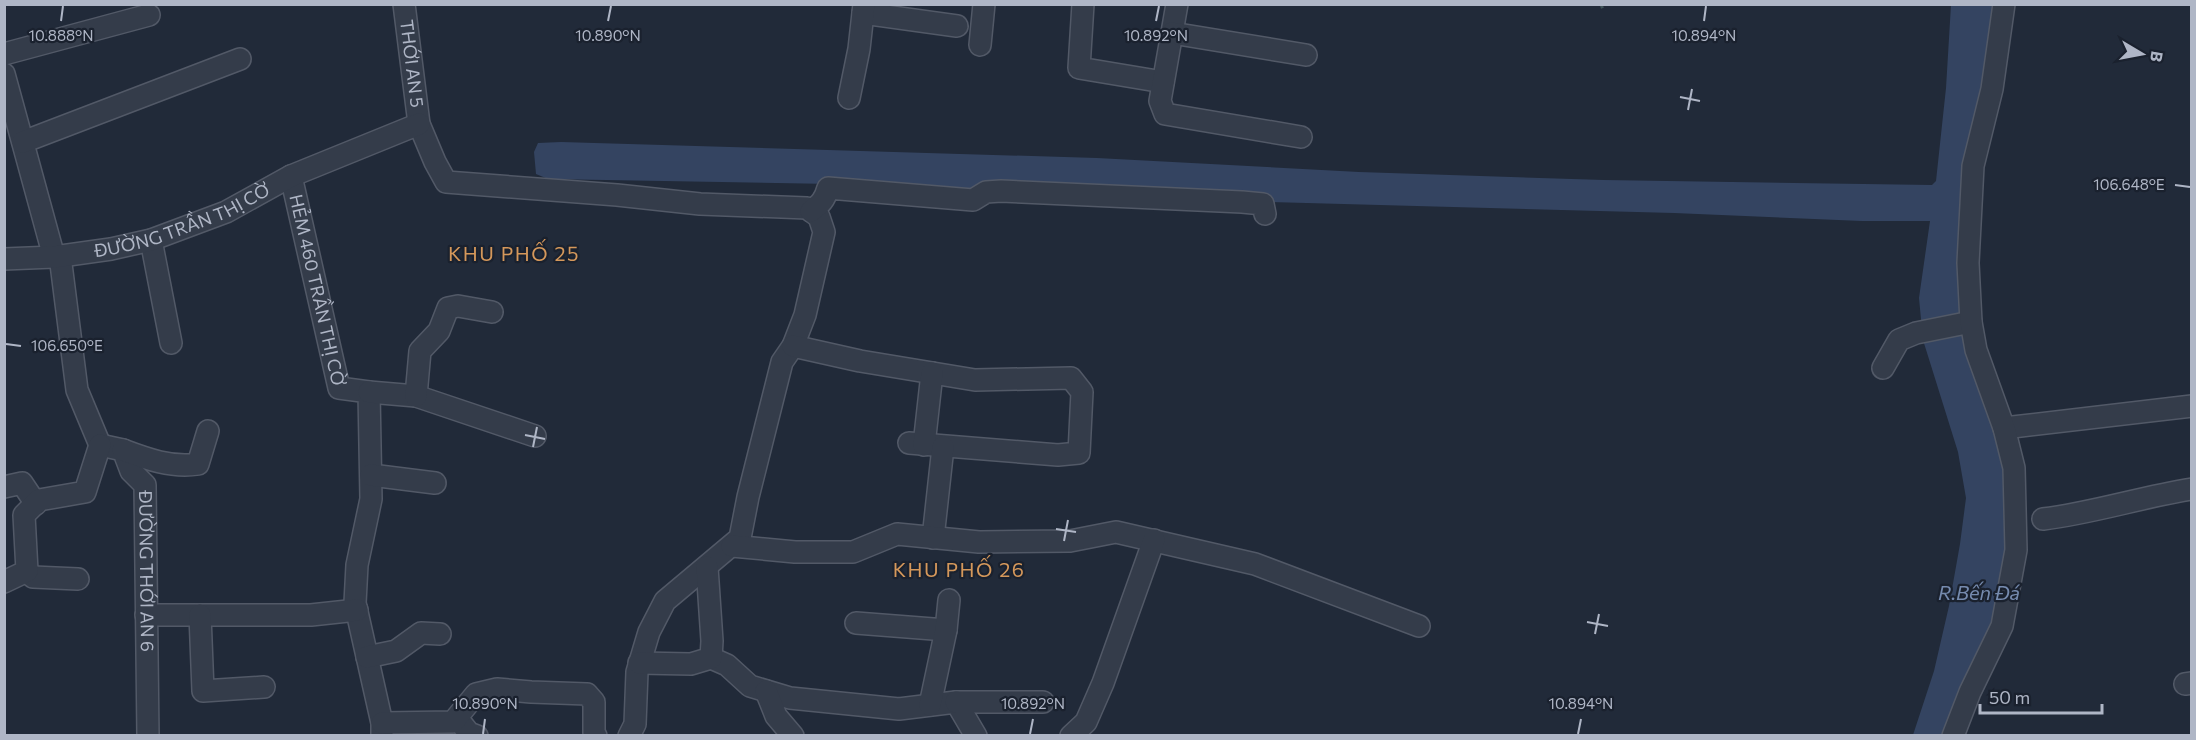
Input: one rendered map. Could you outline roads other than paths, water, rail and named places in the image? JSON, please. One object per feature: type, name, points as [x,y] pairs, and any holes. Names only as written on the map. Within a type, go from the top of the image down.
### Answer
[{"type":"street","name":"THỚI AN 5","points":[[404,4],[419,124],[446,182],[617,195],[700,204],[807,208],[811,211]]},
{"type":"street","points":[[980,45],[984,4]]},
{"type":"street","points":[[1083,4],[1079,68],[1163,82]]},
{"type":"street","points":[[1177,4],[1160,101],[1165,114],[1301,137]]},
{"type":"street","points":[[1953,735],[1970,692],[2002,626],[2016,550],[2014,468],[2004,428],[1976,351],[1969,322],[1968,263],[1973,166],[1992,89],[2004,4]]},
{"type":"street","points":[[849,98],[864,9],[957,26]]},
{"type":"street","points":[[4,54],[149,15]]},
{"type":"street","points":[[1172,33],[1306,55]]},
{"type":"street","points":[[23,142],[240,59]]},
{"type":"street","points":[[4,74],[57,256],[77,390],[100,445],[85,492],[39,500],[24,515],[27,571],[33,577],[78,579]]},
{"type":"street","name":"ĐƯỜNG TRẦN THỊ CỜ","points":[[4,259],[57,256],[111,249],[151,240],[226,212],[291,176],[419,124]]},
{"type":"street","name":"HẺM 460 TRẦN THỊ CỜ","points":[[291,176],[339,388],[369,392],[371,499],[357,565],[355,603],[382,729]]},
{"type":"street","points":[[629,735],[635,724],[635,691],[639,663],[649,632],[665,601],[740,538],[782,362],[794,346],[805,315],[824,231],[819,217],[811,211],[821,204],[828,188],[973,200],[986,192],[1001,191],[1242,202],[1263,204],[1265,214]]},
{"type":"street","points":[[151,240],[171,343]]},
{"type":"street","points":[[416,396],[420,351],[439,331],[448,308],[458,306],[492,312]]},
{"type":"street","points":[[1883,368],[1899,340],[1916,333],[1969,322]]},
{"type":"street","points":[[794,346],[860,361],[975,380],[1071,378],[1082,392],[1080,453],[1058,455],[925,445]]},
{"type":"street","points":[[932,373],[925,445],[933,538]]},
{"type":"street","points":[[369,392],[416,396],[535,436]]},
{"type":"street","points":[[2004,428],[2192,406]]},
{"type":"street","points":[[100,445],[181,467],[198,464],[208,431]]},
{"type":"street","name":"ĐƯỜNG THỚI AN 6","points":[[123,450],[131,471],[145,485],[148,735]]},
{"type":"street","points":[[371,475],[435,483]]},
{"type":"street","points":[[4,487],[22,483],[36,504]]},
{"type":"street","points":[[2043,519],[2078,515],[2155,495],[2192,489]]},
{"type":"street","points":[[732,546],[795,552],[853,552],[897,534],[979,542],[1070,541],[1116,532],[1255,564],[1419,626]]},
{"type":"street","points":[[1071,735],[1086,722],[1103,683],[1154,540]]},
{"type":"street","points":[[706,567],[712,641],[711,658]]},
{"type":"street","points":[[4,582],[27,571]]},
{"type":"street","points":[[930,705],[946,630],[949,600]]},
{"type":"street","points":[[146,615],[311,615],[357,610]]},
{"type":"street","points":[[200,615],[203,692],[264,687]]},
{"type":"street","points":[[856,623],[946,630]]},
{"type":"street","points":[[367,657],[396,651],[421,633],[440,634]]},
{"type":"street","points":[[639,663],[691,664],[711,658],[727,664],[750,686],[766,691],[799,699],[899,709],[956,702],[1042,702]]},
{"type":"street","points":[[382,729],[453,722],[476,694],[497,688],[587,694],[594,702],[594,733],[596,735]]},
{"type":"street","points":[[766,691],[776,716],[792,735]]},
{"type":"street","points":[[956,702],[976,735]]},
{"type":"street","points":[[457,718],[469,733],[477,735]]},
{"type":"water","name":"R.Bến Đá","points":[[1951,5],[2000,5],[1963,288],[2012,471],[2005,599],[1947,735],[1913,735],[1934,671],[1949,606],[1966,498],[1958,452],[1923,340],[1919,298],[1930,221],[1862,221],[1674,213],[1200,200],[889,185],[548,179],[536,174],[534,152],[538,143],[561,142],[1097,158],[1359,172],[1604,180],[1932,185],[1936,181],[1946,88]]},
{"type":"district","name":"KHU PHỐ 25","points":[[514,254]]},
{"type":"district","name":"KHU PHỐ 26","points":[[959,570]]}]
